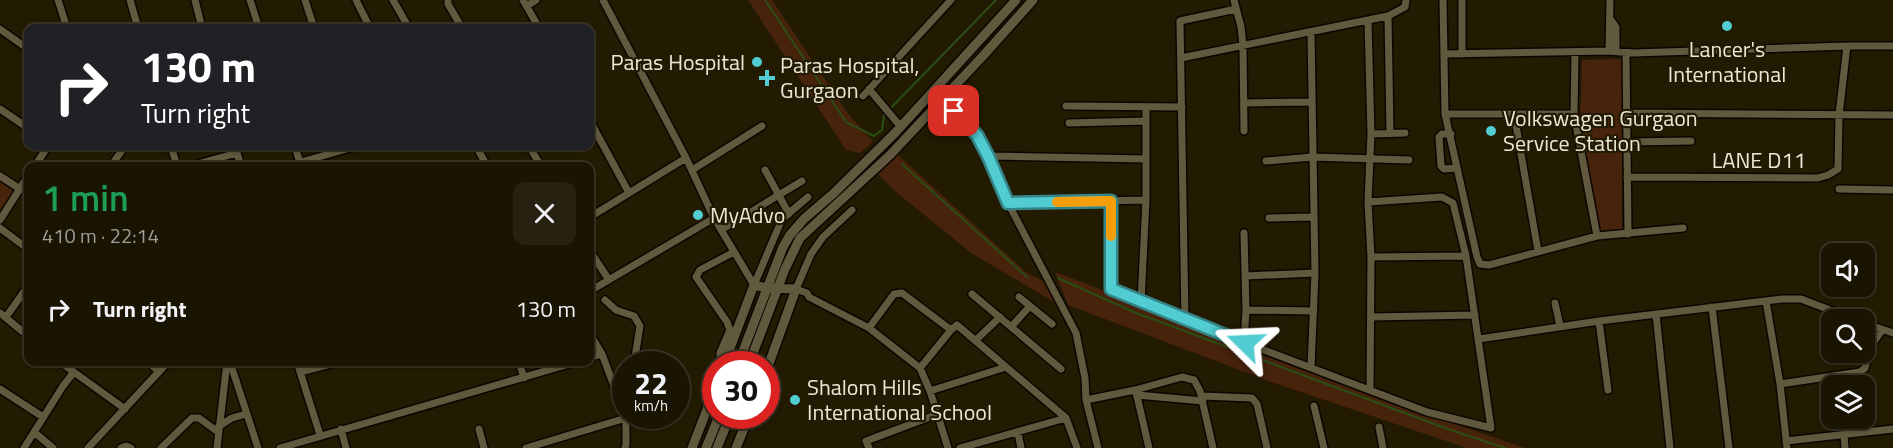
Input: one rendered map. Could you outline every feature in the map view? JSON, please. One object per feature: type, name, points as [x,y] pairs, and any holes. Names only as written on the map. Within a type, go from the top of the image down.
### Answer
[{"type":"main road","points":[[743,351],[783,247],[790,235],[901,126],[1016,0]]},
{"type":"main road","points":[[754,351],[800,238],[890,155],[1033,0]]},
{"type":"main road","points":[[729,351],[754,285],[795,291],[774,351]]},
{"type":"main road","points":[[692,448],[702,422]]},
{"type":"main road","points":[[706,448],[714,429]]},
{"type":"main road","points":[[717,448],[725,429]]},
{"type":"main road","points":[[736,448],[744,429]]},
{"type":"street","points":[[58,0],[66,24]]},
{"type":"street","points":[[130,0],[137,24]]},
{"type":"street","points":[[195,0],[201,24]]},
{"type":"street","points":[[250,0],[258,24]]},
{"type":"street","points":[[305,0],[313,24]]},
{"type":"street","points":[[356,0],[368,24]]},
{"type":"street","points":[[393,0],[407,24]]},
{"type":"street","points":[[448,0],[460,24]]},
{"type":"street","points":[[536,0],[525,3],[537,24]]},
{"type":"street","points":[[603,0],[686,158],[714,218],[754,285]]},
{"type":"street","points":[[863,96],[951,0]]},
{"type":"street","points":[[1234,0],[1243,46],[1244,131]]},
{"type":"street","points":[[1181,58],[1388,16],[1405,7],[1406,0]]},
{"type":"street","points":[[1443,0],[1445,114],[1476,257],[1480,264],[1489,265],[1597,236],[1683,228]]},
{"type":"street","points":[[1462,0],[1462,54]]},
{"type":"street","points":[[1610,0],[1611,20],[1608,29],[1612,51]]},
{"type":"street","points":[[1185,320],[1180,21],[1236,9]]},
{"type":"street","points":[[1388,16],[1390,133]]},
{"type":"street","points":[[1368,21],[1371,134],[1368,202],[1372,317],[1370,390]]},
{"type":"street","points":[[0,29],[24,46]]},
{"type":"street","points":[[1311,33],[1315,273],[1311,367]]},
{"type":"street","name":"LANE D11","points":[[1627,177],[1818,178],[1828,175],[1838,169],[1839,115],[1847,46]]},
{"type":"street","points":[[1445,54],[1612,51],[1626,53],[1893,46]]},
{"type":"street","points":[[1575,53],[1574,114],[1597,236]]},
{"type":"street","points":[[1626,53],[1628,234]]},
{"type":"street","points":[[869,89],[901,126]]},
{"type":"street","points":[[942,99],[977,135],[1008,203],[1076,333],[1085,378],[1086,400],[1098,448]]},
{"type":"street","points":[[1244,103],[1311,102]]},
{"type":"street","points":[[1066,106],[1182,107]]},
{"type":"street","points":[[1141,302],[1146,200],[1146,106]]},
{"type":"street","points":[[0,109],[24,125]]},
{"type":"street","points":[[1626,113],[1893,115]]},
{"type":"street","points":[[1445,114],[1574,114]]},
{"type":"street","points":[[1514,114],[1539,251]]},
{"type":"street","points":[[1069,123],[1146,121]]},
{"type":"street","points":[[692,170],[762,126]]},
{"type":"street","points":[[594,128],[629,193]]},
{"type":"street","points":[[1371,134],[1405,133]]},
{"type":"street","points":[[1451,134],[1442,134],[1439,137],[1441,166],[1444,169],[1456,168]]},
{"type":"street","points":[[1626,142],[1691,141]]},
{"type":"street","points":[[201,162],[233,150]]},
{"type":"street","points":[[303,162],[344,150]]},
{"type":"street","points":[[988,156],[1146,159]]},
{"type":"street","points":[[1266,161],[1312,157],[1409,160]]},
{"type":"street","points":[[594,215],[686,158]]},
{"type":"street","points":[[765,170],[789,214]]},
{"type":"street","points":[[0,176],[20,189]]},
{"type":"street","points":[[721,230],[801,181]]},
{"type":"street","points":[[0,220],[24,182]]},
{"type":"street","points":[[1839,189],[1893,190]]},
{"type":"street","points":[[754,285],[782,219],[808,197]]},
{"type":"street","points":[[1111,201],[1111,289],[1185,320],[1426,412],[1491,428],[1466,256],[1453,203],[1442,197],[1368,202]]},
{"type":"street","points":[[1008,203],[1146,200]]},
{"type":"street","points":[[852,210],[823,237],[811,254],[795,291],[869,328],[920,368],[930,391],[948,448]]},
{"type":"street","points":[[1269,218],[1313,217]]},
{"type":"street","points":[[594,289],[714,218]]},
{"type":"street","points":[[0,228],[24,246]]},
{"type":"street","points":[[1244,233],[1245,343]]},
{"type":"street","points":[[721,351],[730,330],[696,277],[700,270],[734,252]]},
{"type":"street","points":[[594,256],[609,280]]},
{"type":"street","points":[[1371,257],[1466,256]]},
{"type":"street","points":[[1245,276],[1315,273]]},
{"type":"street","points":[[24,291],[3,315],[24,333]]},
{"type":"street","points":[[869,328],[894,294],[902,294],[951,330]]},
{"type":"street","points":[[972,294],[1061,369]]},
{"type":"street","points":[[1019,297],[1052,324]]},
{"type":"street","points":[[1479,339],[1560,326],[1782,299],[1801,299],[1827,309]]},
{"type":"street","points":[[605,300],[616,310],[634,316],[638,321],[640,326],[636,351]]},
{"type":"street","points":[[1766,301],[1780,384],[1786,445],[1844,434],[1893,429]]},
{"type":"street","points":[[1555,303],[1560,326]]},
{"type":"street","points":[[1011,327],[1030,306]]},
{"type":"street","points":[[1712,307],[1729,448]]},
{"type":"street","points":[[1246,310],[1314,311]]},
{"type":"street","points":[[1656,314],[1670,448]]},
{"type":"street","points":[[1372,317],[1475,315]]},
{"type":"street","points":[[976,340],[1000,317]]},
{"type":"street","points":[[1599,321],[1608,390]]},
{"type":"street","points":[[920,368],[951,330],[957,326],[1066,418],[1077,448]]},
{"type":"street","points":[[1875,327],[1893,333]]},
{"type":"street","points":[[1780,384],[1860,372],[1865,368],[1869,349],[1882,330]]},
{"type":"street","points":[[594,341],[612,379]]},
{"type":"street","points":[[594,356],[602,354]]},
{"type":"street","points":[[66,366],[125,409]]},
{"type":"street","points":[[152,366],[158,371]]},
{"type":"street","points":[[88,448],[164,366]]},
{"type":"street","points":[[217,448],[228,366]]},
{"type":"street","points":[[230,366],[258,448]]},
{"type":"street","points":[[298,366],[320,435]]},
{"type":"street","points":[[300,372],[323,366]]},
{"type":"street","points":[[520,366],[524,378]]},
{"type":"street","points":[[280,448],[524,378],[551,366]]},
{"type":"street","points":[[930,391],[1006,367]]},
{"type":"street","points":[[24,448],[74,372]]},
{"type":"street","points":[[1086,400],[1136,393],[1182,377],[1194,380],[1202,399],[1213,448]]},
{"type":"street","points":[[0,389],[43,417]]},
{"type":"street","points":[[1136,393],[1202,399],[1252,398],[1257,404],[1267,448]]},
{"type":"street","points":[[1136,393],[1149,448]]},
{"type":"street","points":[[1314,406],[1324,448]]},
{"type":"street","points":[[219,429],[232,418],[246,414]]},
{"type":"street","points":[[869,448],[866,441],[938,414]]},
{"type":"street","points":[[161,448],[192,418],[199,418],[219,429]]},
{"type":"street","points":[[960,448],[1066,418]]},
{"type":"street","points":[[526,448],[612,422]]},
{"type":"street","points":[[1379,427],[1383,448]]},
{"type":"street","points":[[341,429],[346,448]]},
{"type":"street","points":[[479,429],[484,448]]},
{"type":"street","points":[[625,448],[627,429]]},
{"type":"street","points":[[34,432],[53,448]]},
{"type":"street","points":[[1018,433],[1021,448]]},
{"type":"street","points":[[1844,434],[1845,448]]},
{"type":"street","points":[[121,448],[126,446],[131,448]]},
{"type":"shaded area","points":[[748,0],[772,0],[846,111],[873,142],[860,153],[846,150]]},
{"type":"shaded area","points":[[1622,59],[1622,230],[1601,231],[1580,124],[1582,60]]},
{"type":"shaded area","points":[[897,154],[1026,272],[1048,284],[1056,303],[971,253],[896,192],[878,174]]},
{"type":"shaded area","points":[[0,176],[20,189],[0,220]]},
{"type":"shaded area","points":[[1055,272],[1287,363],[1525,448],[1467,448],[1274,383],[1068,305]]},
{"type":"waterway","points":[[765,0],[846,122],[874,136],[882,130],[884,115],[996,0]]},
{"type":"waterway","points":[[902,164],[1027,277]]},
{"type":"waterway","points":[[1058,278],[1136,313],[1445,428],[1505,448]]},
{"type":"slow traffic","points":[[1057,202],[1111,201],[1111,236]]},
{"type":"place","name":"Lancer's International","points":[[1727,26]]},
{"type":"place","name":"Paras Hospital","points":[[757,62]]},
{"type":"place","name":"Paras Hospital, Gurgaon","points":[[767,78]]},
{"type":"place","name":"Volkswagen Gurgaon Service Station","points":[[1491,131]]},
{"type":"place","name":"MyAdvo","points":[[698,215]]},
{"type":"place","name":"Shalom Hills International School","points":[[795,400]]},
{"type":"route","points":[[954,111],[977,135],[1008,203],[1111,201],[1111,289],[1245,343]]}]
